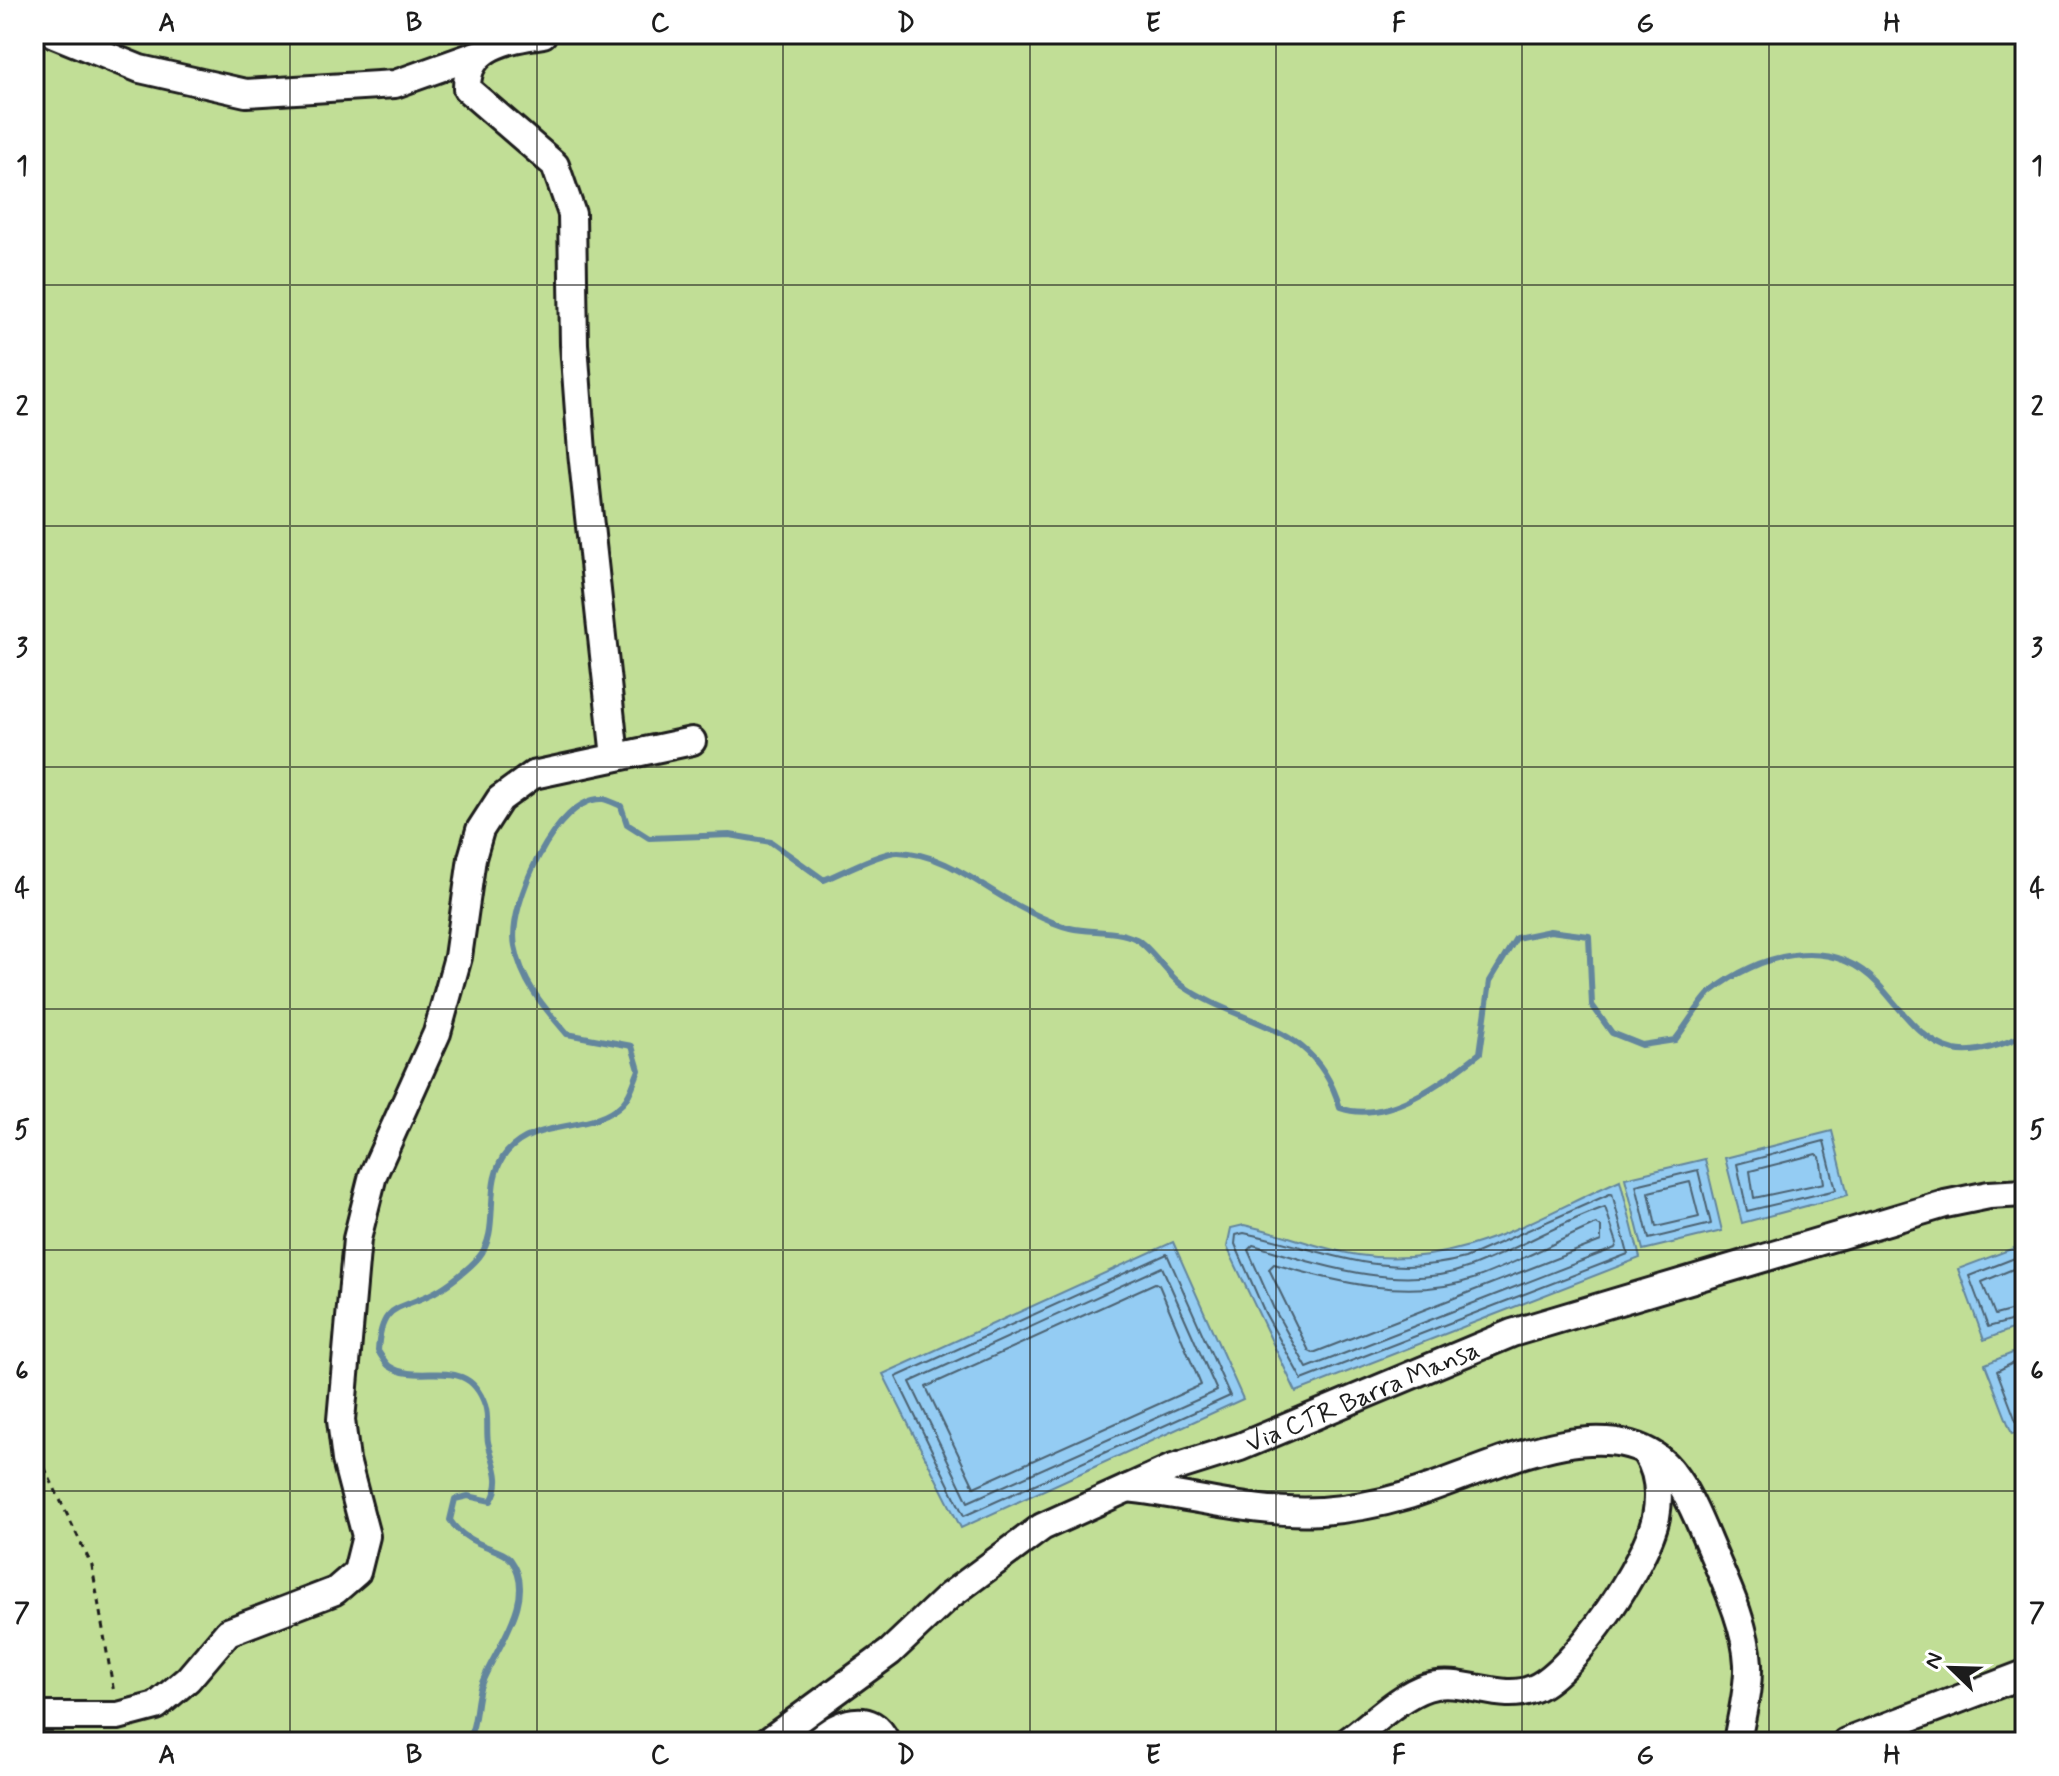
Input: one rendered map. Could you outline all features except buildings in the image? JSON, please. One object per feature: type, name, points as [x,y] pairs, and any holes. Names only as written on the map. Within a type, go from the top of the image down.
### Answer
[{"type":"street","points":[[54,34],[140,69],[246,93],[395,84],[482,53],[502,41],[543,34]]},
{"type":"street","points":[[482,53],[469,72],[467,89],[555,165],[572,214],[574,344],[582,452],[615,757]]},
{"type":"street","points":[[34,1716],[118,1716],[137,1713],[171,1695],[228,1632],[335,1591],[357,1572],[366,1536],[346,1460],[341,1420],[357,1239],[373,1175],[437,1033],[458,957],[472,858],[480,830],[500,799],[533,775],[692,741]]},
{"type":"street","name":"Via CTR Barra Mansa","points":[[767,1742],[890,1652],[998,1556],[1042,1527],[1170,1469],[1240,1447],[1512,1333],[1945,1204],[1989,1195],[2025,1193]]},
{"type":"street","points":[[1128,1488],[1252,1508],[1321,1511],[1405,1496],[1556,1446],[1607,1440],[1644,1449],[1658,1458],[1685,1494],[1707,1539],[1740,1626],[1748,1662],[1748,1678],[1737,1742]]},
{"type":"street","points":[[1347,1742],[1425,1687],[1455,1685],[1520,1694],[1543,1684],[1567,1666],[1606,1613],[1649,1541],[1658,1499],[1652,1462],[1644,1449]]},
{"type":"street","points":[[1846,1742],[2025,1674]]},
{"type":"street","points":[[817,1742],[830,1729],[860,1721],[872,1724],[886,1742]]},
{"type":"path","points":[[34,1446],[92,1566],[118,1716]]},
{"type":"green space","points":[[34,34],[2025,34],[2025,1742],[34,1742]]},
{"type":"water","points":[[1832,1131],[1848,1195],[1742,1223],[1725,1158]]},
{"type":"water","points":[[1705,1159],[1722,1231],[1643,1250],[1625,1178]]},
{"type":"water","points":[[1620,1180],[1640,1258],[1296,1392],[1227,1247],[1231,1228],[1244,1225],[1358,1255],[1394,1258],[1429,1255],[1494,1238]]},
{"type":"water","points":[[1173,1242],[1243,1399],[961,1528],[883,1374]]},
{"type":"water","points":[[2022,1245],[2025,1254],[2025,1324],[1984,1340],[1958,1269]]},
{"type":"water","points":[[2025,1348],[2025,1429],[2012,1434],[1985,1364]]},
{"type":"waterway","points":[[466,1742],[474,1723],[480,1688],[510,1626],[520,1592],[518,1575],[511,1560],[475,1542],[450,1520],[455,1499],[468,1496],[491,1501],[495,1493],[497,1479],[488,1442],[486,1409],[477,1389],[467,1380],[455,1375],[401,1372],[389,1366],[378,1351],[380,1335],[383,1323],[394,1310],[440,1289],[479,1257],[489,1233],[495,1177],[507,1152],[534,1134],[610,1113],[626,1100],[631,1091],[639,1070],[632,1046],[567,1034],[528,983],[515,946],[519,906],[539,856],[553,833],[569,815],[586,803],[603,799],[621,806],[627,824],[649,838],[730,835],[771,842],[824,880],[882,855],[898,852],[916,854],[951,866],[1039,917],[1065,927],[1136,939],[1183,986],[1276,1030],[1296,1043],[1314,1058],[1329,1080],[1340,1108],[1358,1112],[1377,1111],[1414,1097],[1450,1076],[1480,1053],[1490,981],[1516,938],[1550,931],[1589,936],[1592,1005],[1612,1033],[1642,1045],[1675,1040],[1711,992],[1750,968],[1794,955],[1816,954],[1838,958],[1858,968],[1877,983],[1920,1031],[1942,1046],[1972,1051],[2025,1035]]}]
